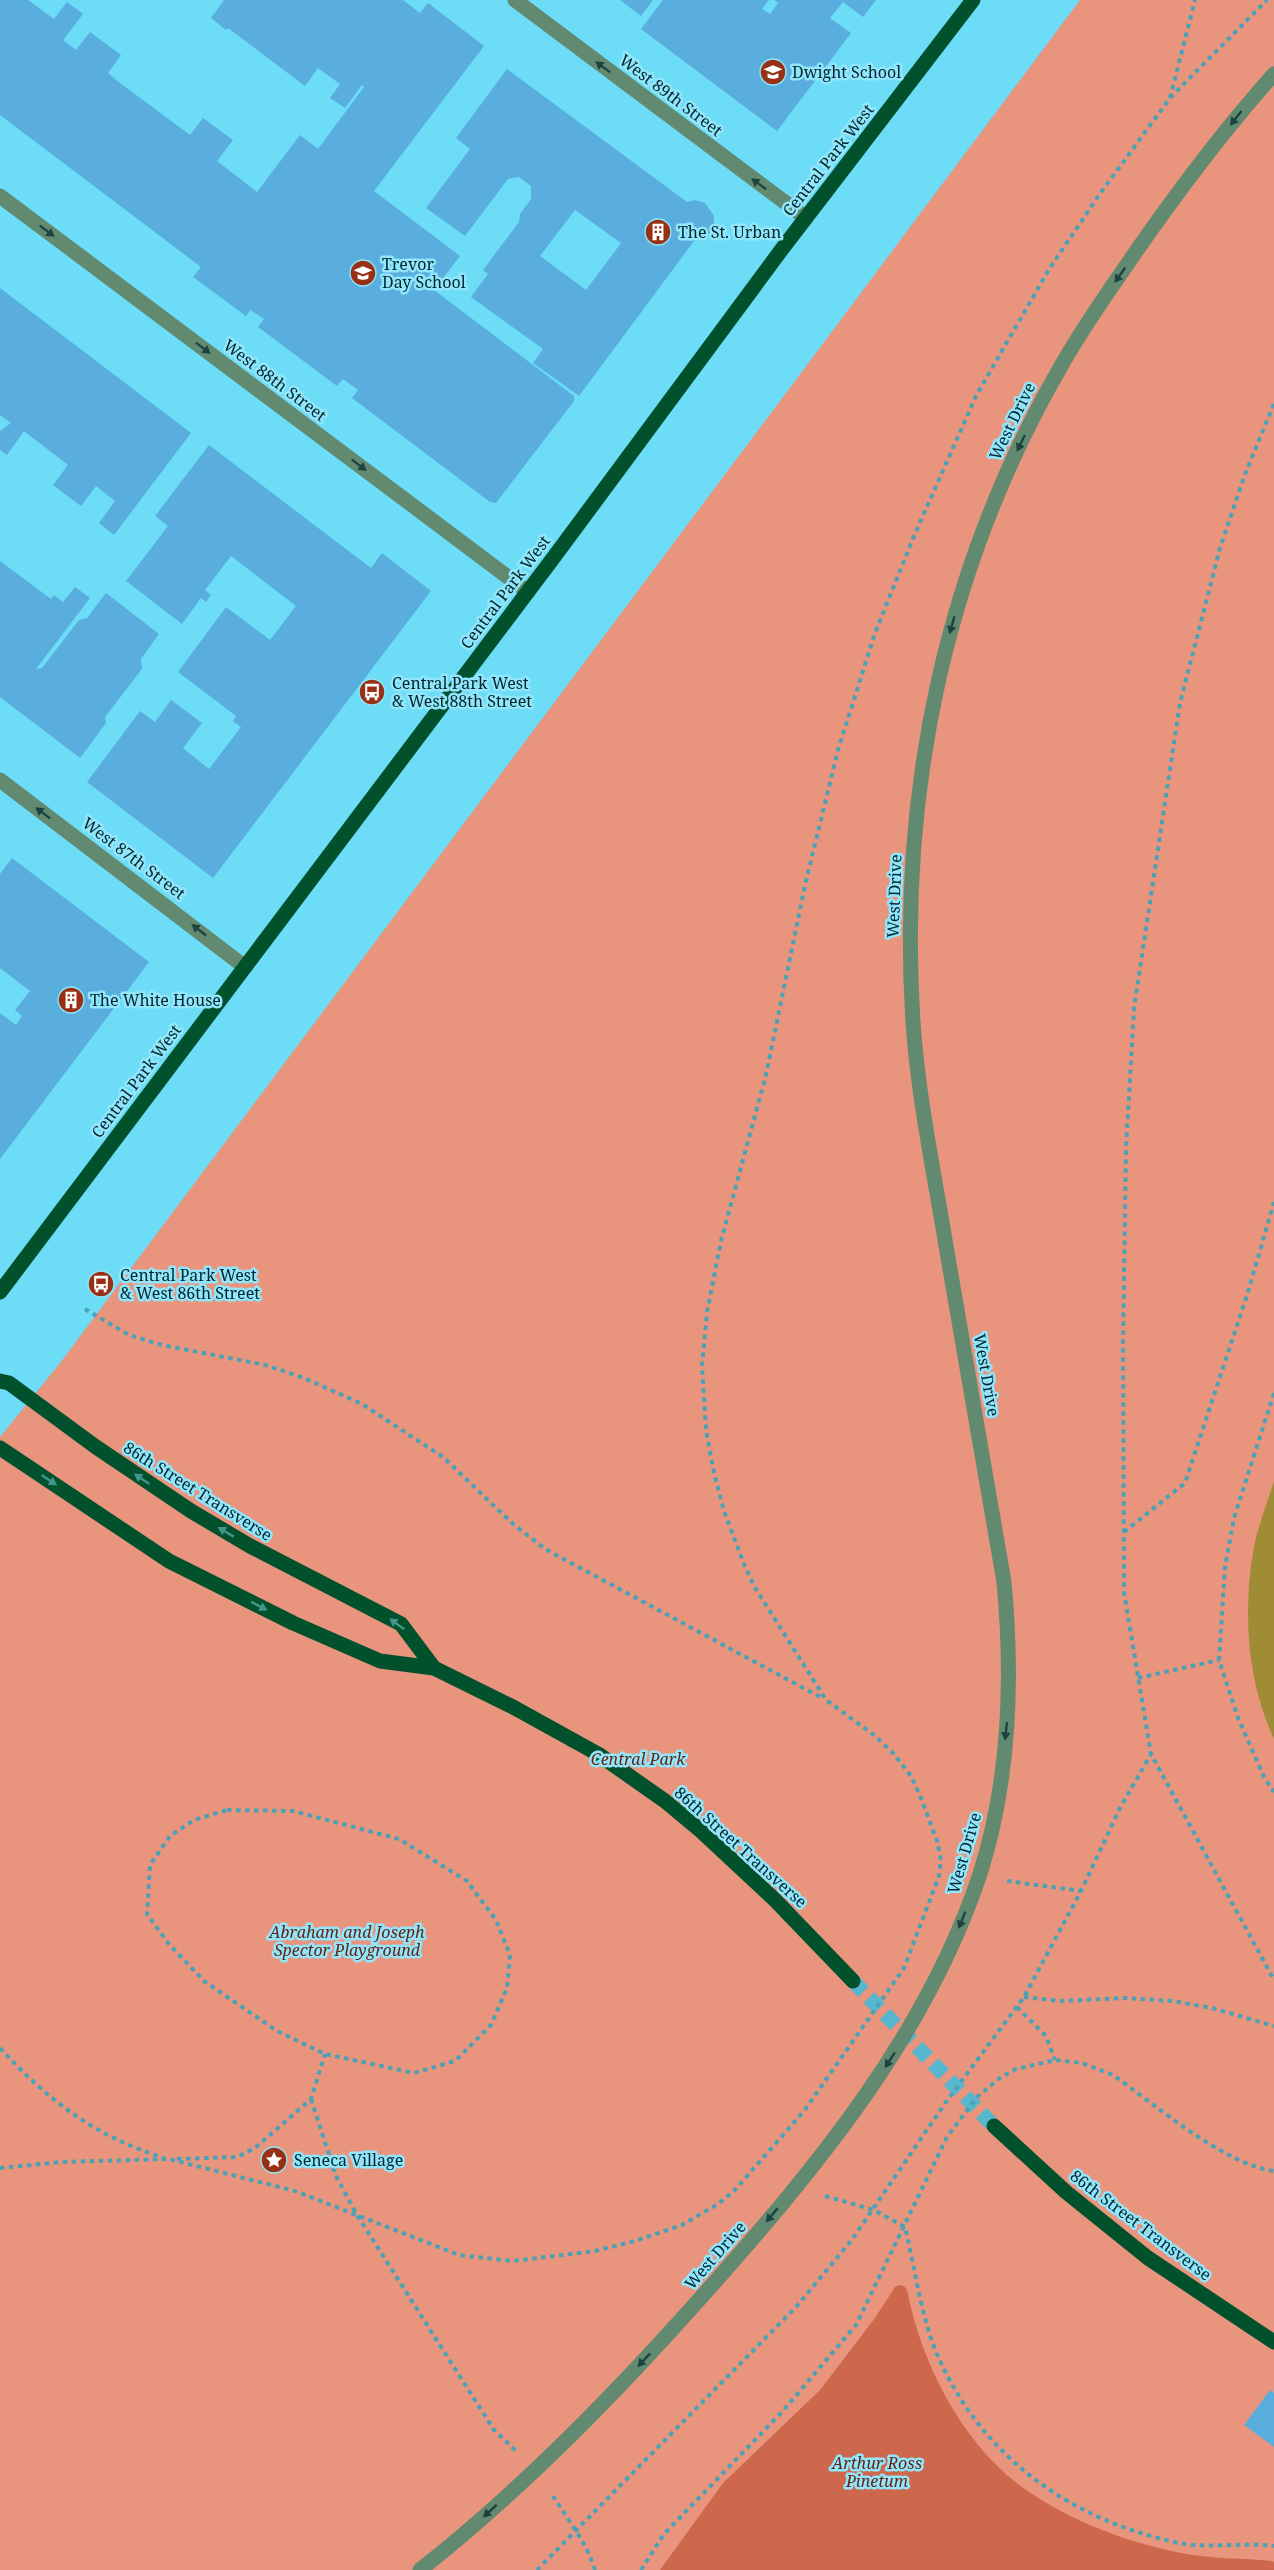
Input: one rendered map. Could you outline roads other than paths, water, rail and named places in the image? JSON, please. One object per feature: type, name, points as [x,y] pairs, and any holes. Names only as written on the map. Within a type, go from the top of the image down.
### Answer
[{"type":"main road","name":"Central Park West","points":[[0,1292],[528,592],[806,218],[973,0]]},
{"type":"main road","name":"86th Street Transverse","points":[[0,1381],[9,1383],[96,1447],[191,1511],[250,1546],[401,1624],[434,1668]]},
{"type":"main road","name":"86th Street Transverse","points":[[0,1448],[169,1561],[293,1623],[380,1661],[434,1668],[572,1739],[664,1801],[775,1900],[853,1981]]},
{"type":"main road","name":"86th Street Transverse","points":[[994,2126],[1066,2192],[1148,2258],[1274,2342]]},
{"type":"street","name":"West 89th Street","points":[[514,0],[806,218]]},
{"type":"street","name":"West Drive","points":[[420,2570],[476,2525],[534,2472],[622,2384],[749,2244],[796,2187],[862,2102],[891,2059],[943,1967],[981,1871],[996,1804],[1008,1722],[1008,1624],[1004,1582],[928,1142],[913,1026],[910,901],[927,728],[939,675],[969,570],[988,517],[1037,410],[1065,358],[1159,220],[1200,164],[1274,74]]},
{"type":"street","name":"West 88th Street","points":[[0,196],[528,592]]},
{"type":"street","name":"West 87th Street","points":[[0,780],[245,967]]},
{"type":"tunnel","points":[[853,1981],[994,2126]]},
{"type":"place","name":"Dwight School","points":[[773,72]]},
{"type":"place","name":"The St. Urban","points":[[658,232]]},
{"type":"place","name":"Trevor Day School","points":[[363,273]]},
{"type":"place","name":"Central Park West & West 88th Street","points":[[372,692]]},
{"type":"place","name":"The White House","points":[[71,1000]]},
{"type":"place","name":"Central Park West & West 86th Street","points":[[101,1284]]},
{"type":"place","name":"Seneca Village","points":[[274,2160]]},
{"type":"park label","name":"Central Park","points":[[638,1759]]},
{"type":"park label","name":"Abraham and Joseph Spector Playground","points":[[347,1941]]},
{"type":"park label","name":"Arthur Ross Pinetum","points":[[877,2472]]}]
